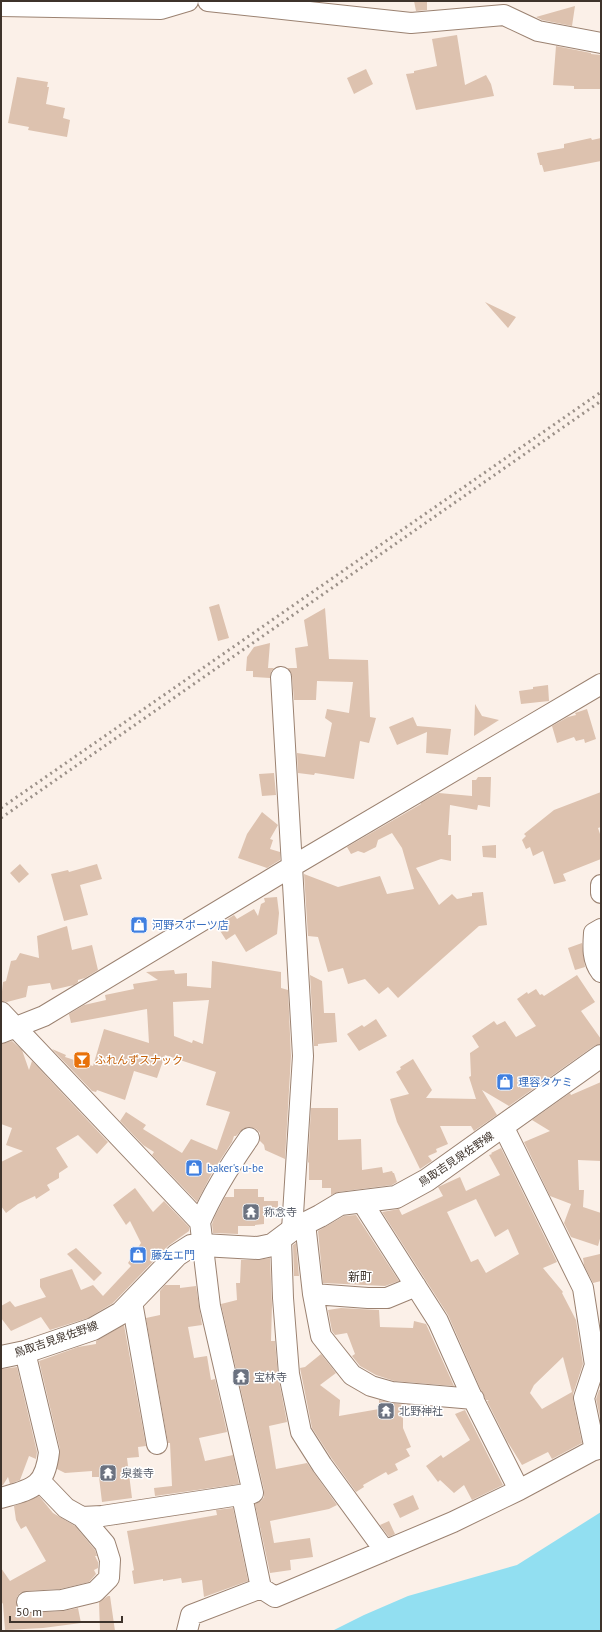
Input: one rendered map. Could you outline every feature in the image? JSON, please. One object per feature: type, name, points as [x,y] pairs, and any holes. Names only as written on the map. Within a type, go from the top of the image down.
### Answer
[{"type":"main road","name":"鳥取吉見泉佐野線","points":[[1,1357],[25,1352],[92,1329],[121,1313],[177,1255],[191,1246],[202,1245],[258,1248],[272,1245],[340,1204],[396,1196],[421,1183],[601,1056]]},
{"type":"street","points":[[1,6],[161,9],[188,1]]},
{"type":"street","points":[[208,1],[411,23],[504,15],[538,30],[601,43]]},
{"type":"street","points":[[281,677],[303,1056],[293,1231],[284,1298],[289,1374],[301,1432],[322,1465],[385,1551]]},
{"type":"street","points":[[8,1030],[44,1016],[291,867],[601,684]]},
{"type":"street","points":[[601,885],[601,893]]},
{"type":"street","points":[[601,929],[594,933],[593,950],[596,966],[601,972]]},
{"type":"street","points":[[1,1012],[8,1030],[200,1222]]},
{"type":"street","points":[[242,1496],[261,1588],[275,1597],[453,1522],[519,1490],[598,1448],[584,1398],[595,1365],[583,1288],[503,1126]]},
{"type":"street","points":[[82,1517],[102,1516],[242,1496],[253,1493],[210,1306],[200,1222],[218,1185],[249,1138]]},
{"type":"street","points":[[362,1202],[438,1321],[474,1399],[519,1490]]},
{"type":"street","points":[[293,1231],[313,1294],[320,1336],[352,1375],[371,1386],[392,1392],[474,1399]]},
{"type":"street","points":[[313,1294],[387,1298],[416,1286]]},
{"type":"street","points":[[132,1302],[157,1444]]},
{"type":"street","points":[[1,1498],[25,1491],[41,1482],[48,1466],[49,1452],[25,1352]]},
{"type":"street","points":[[27,1602],[62,1600],[95,1592],[109,1578],[110,1560],[105,1544],[82,1517],[66,1508],[41,1482]]},
{"type":"street","points":[[187,1631],[190,1615],[261,1588]]},
{"type":"water","points":[[601,1512],[601,1631],[332,1631],[408,1596],[517,1565]]},
{"type":"building","points":[[414,1],[427,1],[427,10],[416,11]]},
{"type":"building","points":[[575,6],[572,26],[542,20],[536,17]]},
{"type":"building","points":[[457,35],[465,85],[486,75],[491,84],[494,96],[416,110],[406,74],[437,66],[432,39]]},
{"type":"building","points":[[556,46],[601,55],[601,89],[574,89],[574,86],[553,85]]},
{"type":"building","points":[[366,69],[373,84],[354,94],[347,78]]},
{"type":"building","points":[[17,77],[48,82],[47,87],[49,87],[46,104],[65,108],[63,118],[70,120],[67,137],[28,130],[29,127],[8,123]]},
{"type":"building","points":[[591,138],[592,140],[601,138],[601,161],[544,172],[542,165],[540,165],[537,153],[564,148],[564,144]]},
{"type":"building","points":[[485,302],[516,317],[508,328]]},
{"type":"building","points":[[219,604],[229,638],[218,641],[209,607]]},
{"type":"building","points":[[325,608],[329,659],[368,660],[370,717],[376,718],[369,743],[360,741],[354,779],[315,773],[314,775],[298,773],[297,753],[325,757],[332,723],[325,718],[327,709],[349,713],[353,682],[317,681],[316,700],[294,700],[292,676],[288,668],[297,668],[295,648],[308,646],[304,620]]},
{"type":"building","points":[[270,643],[268,668],[274,668],[271,672],[270,678],[253,677],[253,671],[246,671],[247,657],[254,647]]},
{"type":"building","points":[[548,685],[549,701],[521,704],[519,691]]},
{"type":"building","points":[[475,704],[482,716],[499,720],[474,736]]},
{"type":"building","points":[[587,709],[596,739],[585,743],[584,739],[576,741],[574,737],[557,743],[552,726],[568,717],[576,715],[575,713]]},
{"type":"building","points":[[413,717],[417,726],[451,729],[448,755],[426,753],[427,732],[397,745],[389,727]]},
{"type":"building","points":[[274,773],[276,795],[262,796],[259,774]]},
{"type":"building","points":[[478,777],[491,777],[490,807],[478,805],[477,810],[450,805],[448,835],[451,835],[451,861],[441,859],[416,868],[439,905],[452,894],[457,899],[472,896],[472,893],[483,892],[487,925],[479,926],[398,998],[388,987],[379,994],[365,979],[348,984],[343,968],[328,972],[318,937],[308,936],[304,874],[338,887],[380,876],[387,894],[414,889],[402,848],[392,833],[378,840],[376,847],[364,853],[358,851],[351,854],[347,847],[439,793],[472,796],[472,780],[476,780]]},
{"type":"building","points":[[601,792],[601,827],[598,828],[601,837],[601,859],[563,874],[566,881],[554,884],[543,851],[533,856],[530,847],[526,849],[522,840],[526,836],[524,834],[554,810]]},
{"type":"building","points":[[262,812],[278,825],[270,839],[273,840],[270,849],[280,852],[280,860],[267,868],[238,858],[247,834]]},
{"type":"building","points":[[496,845],[496,858],[483,857],[482,846]]},
{"type":"building","points":[[20,864],[29,874],[19,883],[10,873]]},
{"type":"building","points":[[97,864],[102,879],[80,885],[88,915],[64,921],[51,874],[68,870],[69,872]]},
{"type":"building","points":[[277,897],[279,913],[277,934],[246,952],[235,934],[226,940],[217,926],[234,915],[237,919],[254,909],[258,916],[261,904],[265,902],[264,898]]},
{"type":"building","points":[[67,926],[72,950],[92,945],[98,970],[85,978],[78,980],[78,982],[74,985],[52,990],[50,983],[28,986],[26,997],[7,1002],[1,1001],[3,982],[6,981],[11,961],[16,960],[20,953],[39,958],[37,936]]},
{"type":"building","points":[[582,943],[585,967],[575,970],[568,948]]},
{"type":"building","points":[[212,961],[281,972],[281,988],[288,990],[291,1056],[285,1159],[265,1150],[264,1145],[260,1141],[260,1133],[256,1129],[250,1127],[244,1128],[236,1136],[234,1136],[197,1202],[152,1155],[154,1152],[143,1145],[120,1121],[126,1112],[146,1125],[143,1129],[182,1153],[191,1139],[217,1150],[230,1112],[206,1105],[216,1072],[165,1055],[157,1078],[134,1071],[125,1100],[97,1090],[96,1092],[92,1091],[52,1049],[66,1055],[65,1057],[93,1066],[104,1029],[149,1043],[147,1009],[71,1023],[69,1014],[84,1005],[106,1000],[105,995],[134,989],[133,984],[158,980],[146,972],[174,970],[175,974],[187,973],[187,986],[211,988]],"holes":[[[209,1000],[203,1044],[193,1040],[192,1043],[174,1036],[173,1002]]]},
{"type":"building","points":[[310,975],[322,981],[324,1013],[335,1013],[337,1042],[318,1044],[318,1046],[314,1046]]},
{"type":"building","points":[[577,975],[595,1002],[581,1011],[601,1039],[601,1044],[594,1046],[509,1106],[482,1090],[497,1115],[474,1131],[471,1126],[440,1126],[448,1144],[436,1149],[437,1152],[428,1156],[432,1161],[420,1169],[397,1122],[390,1099],[409,1094],[396,1072],[401,1069],[400,1067],[413,1059],[432,1090],[426,1098],[476,1099],[469,1077],[471,1076],[470,1053],[479,1047],[472,1036],[494,1021],[497,1025],[505,1021],[516,1037],[536,1026],[517,999],[527,992],[528,994],[536,989],[540,995],[542,994],[544,996]]},
{"type":"building","points":[[376,1019],[387,1036],[359,1051],[347,1034],[362,1025],[364,1027]]},
{"type":"building","points":[[12,1041],[22,1050],[29,1070],[32,1061],[108,1142],[97,1154],[78,1135],[56,1148],[68,1167],[59,1173],[59,1178],[47,1185],[50,1190],[36,1199],[35,1196],[18,1204],[6,1213],[1,1206],[1,1162],[23,1151],[6,1145],[12,1128],[1,1124],[1,1044]]},
{"type":"building","points":[[601,1082],[601,1161],[578,1160],[579,1190],[584,1190],[583,1207],[601,1213],[601,1235],[598,1246],[571,1237],[564,1223],[571,1204],[550,1196],[524,1142],[550,1131],[532,1120],[570,1093],[571,1095]]},
{"type":"building","points":[[311,1108],[338,1108],[338,1140],[361,1139],[362,1170],[382,1167],[383,1173],[392,1171],[394,1173],[397,1182],[392,1185],[338,1192],[331,1195],[331,1188],[322,1188],[322,1180],[309,1180],[308,1162]]},
{"type":"building","points":[[501,1148],[557,1262],[543,1268],[563,1292],[562,1293],[576,1320],[583,1364],[573,1394],[582,1443],[552,1459],[548,1452],[522,1465],[507,1441],[487,1401],[489,1400],[486,1400],[481,1390],[448,1315],[382,1212],[399,1209],[402,1215],[443,1196],[438,1187],[460,1177],[466,1191],[500,1175],[489,1155],[492,1154],[491,1153]],"holes":[[[476,1199],[495,1237],[508,1229],[519,1254],[486,1273],[478,1259],[471,1262],[447,1212]],[[563,1357],[572,1392],[542,1409],[530,1393],[534,1385]]]},
{"type":"building","points":[[135,1188],[153,1212],[164,1201],[189,1227],[189,1231],[168,1246],[113,1303],[88,1318],[50,1330],[41,1317],[11,1331],[1,1318],[1,1306],[10,1301],[15,1307],[46,1297],[40,1287],[40,1279],[72,1269],[81,1290],[93,1285],[103,1296],[131,1266],[128,1263],[141,1243],[130,1221],[126,1225],[113,1205]]},
{"type":"building","points":[[234,1189],[258,1189],[258,1197],[264,1197],[264,1201],[278,1201],[278,1214],[264,1214],[264,1224],[255,1226],[238,1226],[238,1234],[213,1233],[212,1224],[215,1216],[225,1197],[234,1197]]},
{"type":"building","points":[[356,1215],[399,1281],[385,1286],[323,1283],[318,1231],[344,1216]]},
{"type":"building","points":[[296,1243],[299,1276],[294,1276],[293,1245]]},
{"type":"building","points":[[76,1248],[102,1273],[94,1281],[67,1254]]},
{"type":"building","points":[[600,1254],[601,1281],[593,1283],[584,1265],[583,1258]]},
{"type":"building","points":[[270,1258],[272,1305],[271,1341],[275,1341],[278,1376],[287,1422],[269,1426],[276,1469],[307,1463],[337,1505],[329,1509],[270,1521],[274,1543],[310,1538],[313,1557],[290,1560],[291,1570],[270,1573],[255,1504],[261,1501],[264,1497],[264,1490],[221,1304],[237,1300],[236,1283],[240,1283],[241,1260]]},
{"type":"building","points":[[165,1285],[180,1285],[180,1288],[196,1286],[202,1325],[188,1327],[194,1358],[207,1356],[211,1380],[215,1379],[227,1432],[199,1438],[205,1461],[233,1455],[239,1484],[155,1496],[154,1488],[172,1486],[170,1443],[168,1443],[146,1318],[160,1315],[160,1291]]},
{"type":"building","points":[[341,1308],[379,1310],[380,1327],[413,1328],[414,1321],[426,1324],[454,1386],[394,1381],[376,1375],[360,1366],[352,1356],[355,1354],[347,1333],[335,1335],[332,1331],[328,1310]]},
{"type":"building","points":[[124,1325],[146,1446],[138,1447],[139,1457],[127,1458],[132,1498],[102,1502],[99,1477],[92,1477],[92,1471],[65,1473],[57,1469],[60,1449],[39,1361],[78,1347],[96,1344],[96,1341]]},
{"type":"building","points":[[321,1354],[336,1373],[320,1385],[340,1400],[339,1416],[379,1409],[379,1400],[403,1405],[403,1428],[411,1447],[406,1449],[410,1456],[395,1464],[398,1470],[388,1475],[386,1472],[363,1485],[364,1487],[356,1492],[312,1428],[300,1368],[305,1367]]},
{"type":"building","points":[[17,1367],[37,1452],[36,1459],[29,1456],[20,1480],[10,1484],[8,1477],[1,1486],[1,1369]]},
{"type":"building","points":[[599,1390],[601,1390],[601,1417],[596,1399]]},
{"type":"building","points":[[465,1410],[503,1485],[472,1500],[464,1485],[454,1493],[440,1480],[438,1482],[426,1466],[441,1455],[443,1458],[470,1440],[455,1414]]},
{"type":"building","points":[[413,1495],[419,1509],[400,1518],[393,1504]]},
{"type":"building","points":[[39,1496],[53,1513],[75,1526],[95,1550],[98,1568],[94,1570],[96,1574],[89,1582],[60,1589],[26,1591],[20,1593],[17,1597],[17,1608],[22,1612],[27,1613],[63,1611],[78,1608],[81,1623],[43,1628],[5,1630],[3,1604],[1,1601],[1,1568],[10,1581],[46,1561],[26,1526],[21,1529],[16,1520],[14,1506]]},
{"type":"building","points":[[233,1508],[248,1581],[204,1597],[202,1580],[182,1583],[181,1578],[163,1581],[163,1579],[134,1584],[132,1571],[134,1570],[127,1531],[217,1515],[216,1510]]},
{"type":"building","points":[[389,1521],[395,1534],[389,1537],[380,1525]]},
{"type":"building","points":[[110,1596],[115,1631],[100,1631],[99,1602]]},
{"type":"railway","points":[[1,808],[601,392]]},
{"type":"railway","points":[[1,818],[601,401]]},
{"type":"place","name":"河野スポーツ店","points":[[139,925]]},
{"type":"place","name":"ふれんずスナック","points":[[82,1060]]},
{"type":"place","name":"理容タケミ","points":[[505,1082]]},
{"type":"place","name":"baker's u-be","points":[[194,1168]]},
{"type":"place","name":"称念寺","points":[[251,1212]]},
{"type":"place","name":"藤左エ門","points":[[138,1255]]},
{"type":"place","name":"宝林寺","points":[[241,1377]]},
{"type":"place","name":"北野神社","points":[[386,1411]]},
{"type":"place","name":"泉養寺","points":[[108,1473]]},
{"type":"district","name":"新町","points":[[360,1277]]}]
